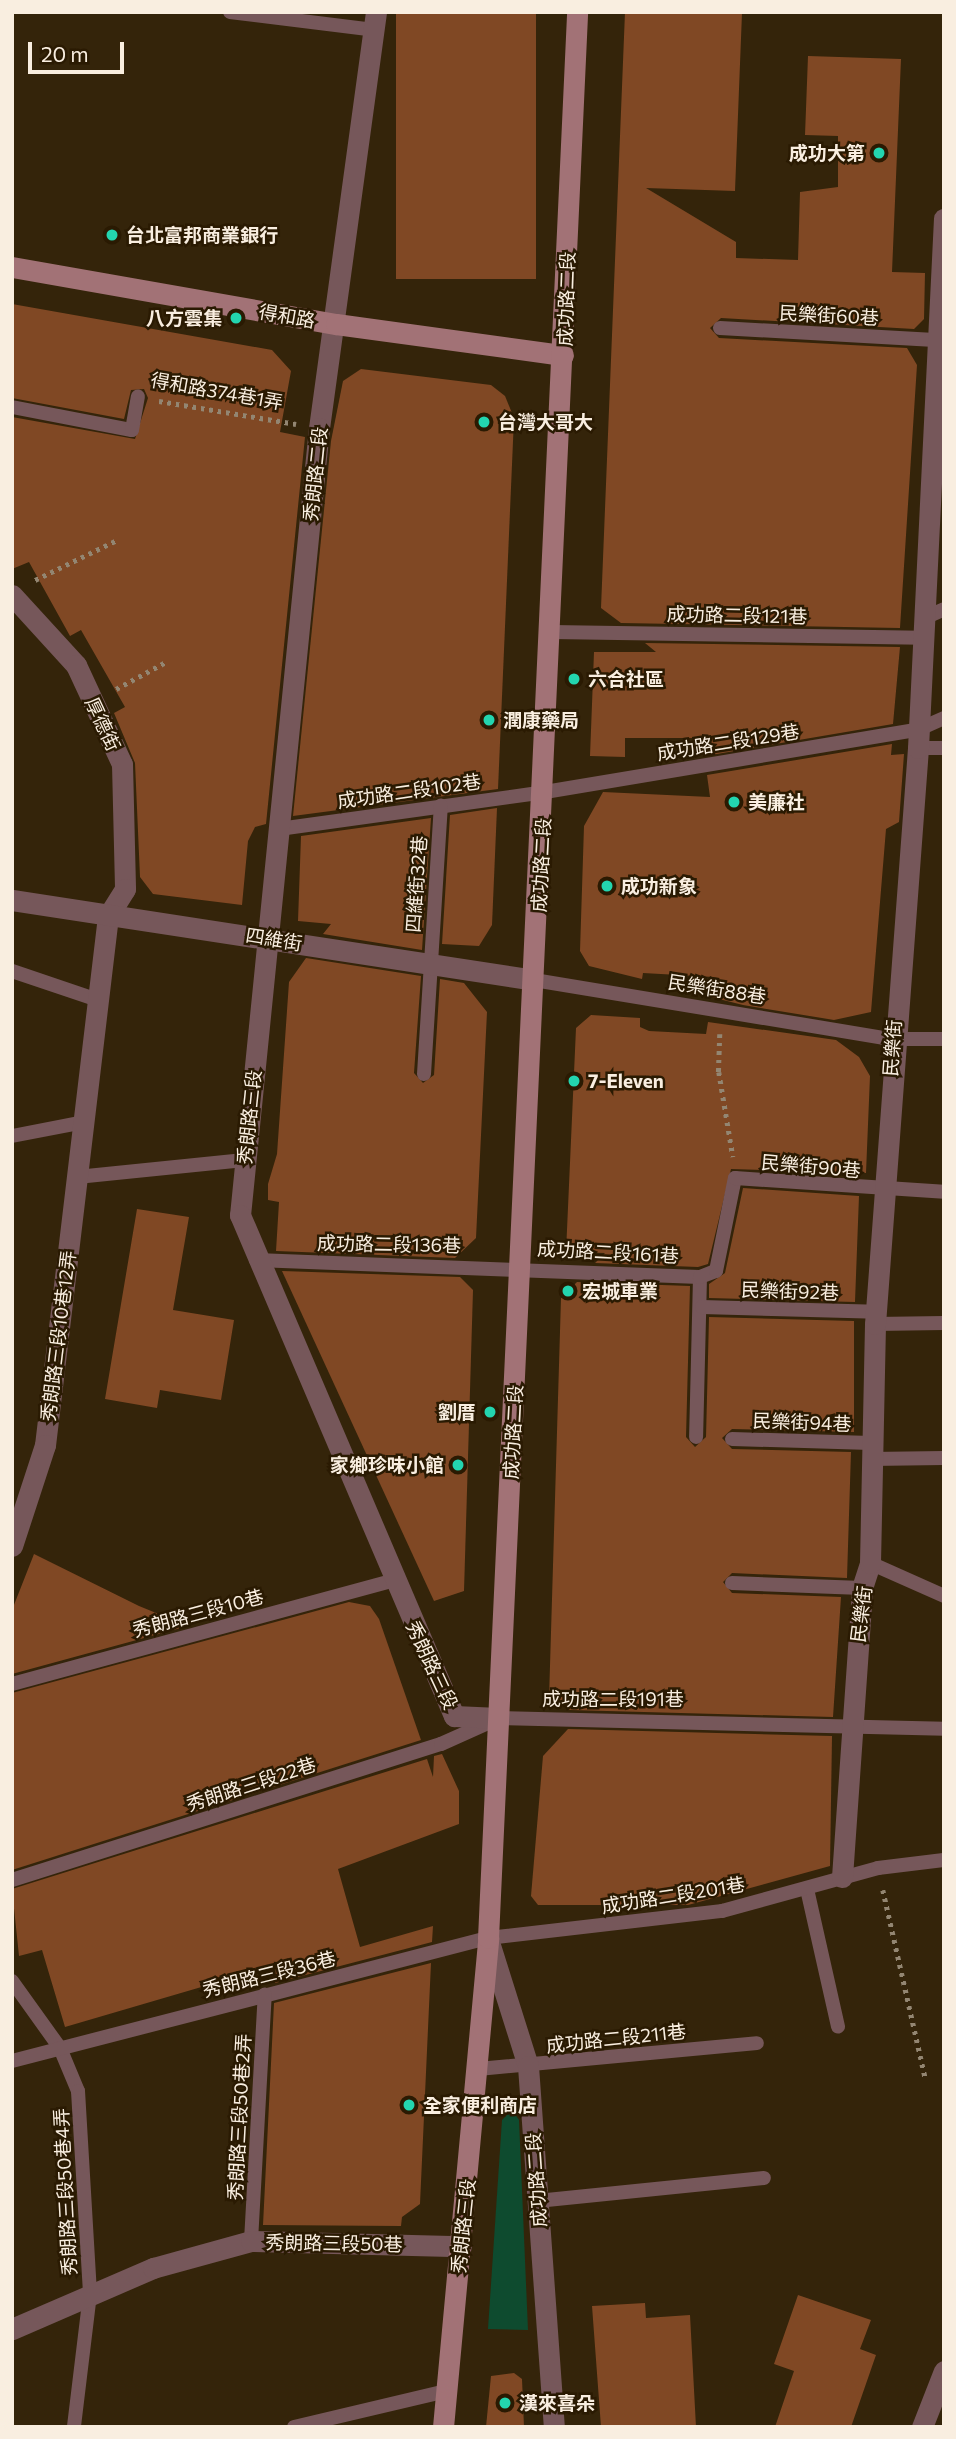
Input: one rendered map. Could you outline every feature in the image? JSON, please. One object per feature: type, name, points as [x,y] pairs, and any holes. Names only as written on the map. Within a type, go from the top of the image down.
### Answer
[{"type":"street","name":"成功路二段","points":[[499,1718],[545,792],[577,12]]},
{"type":"street","name":"秀朗路二段","points":[[268,937],[319,428],[336,324],[375,21]]},
{"type":"street","name":"民樂街","points":[[842,1877],[862,1588],[870,1563],[870,1451],[875,1318],[892,1039],[918,739],[944,219]]},
{"type":"street","name":"得和路","points":[[12,267],[336,324],[563,355]]},
{"type":"street","name":"厚德街","points":[[18,590],[76,665],[122,764],[125,889],[108,916]]},
{"type":"street","name":"四維街","points":[[12,900],[108,916],[268,937],[534,980]]},
{"type":"street","name":"秀朗路三段10巷12弄","points":[[12,1546],[45,1445],[108,916]]},
{"type":"street","name":"秀朗路三段","points":[[268,937],[240,1215],[256,1260],[454,1716],[499,1718],[488,1938],[478,2069],[443,2427]]},
{"type":"street","name":"成功路二段","points":[[488,1938],[528,2066],[554,2427]]},
{"type":"street","name":"秀朗路三段50巷","points":[[12,2329],[153,2268],[251,2241],[461,2246]]},
{"type":"street","points":[[922,2427],[944,2371]]},
{"type":"lane","points":[[230,12],[375,21]]},
{"type":"lane","name":"民樂街60巷","points":[[720,328],[938,351]]},
{"type":"lane","name":"得和路374巷1弄","points":[[12,407],[132,430],[138,397]]},
{"type":"lane","points":[[922,628],[944,610]]},
{"type":"lane","name":"成功路二段121巷","points":[[552,632],[922,628]]},
{"type":"lane","points":[[918,739],[944,718]]},
{"type":"lane","points":[[918,739],[944,748]]},
{"type":"lane","name":"成功路二段129巷","points":[[545,792],[918,739]]},
{"type":"lane","name":"成功路二段102巷","points":[[279,829],[545,792]]},
{"type":"lane","name":"四維街32巷","points":[[424,1074],[440,806]]},
{"type":"lane","points":[[12,971],[98,1000]]},
{"type":"lane","name":"民樂街88巷","points":[[534,980],[892,1039],[944,1039]]},
{"type":"lane","points":[[12,1136],[84,1122]]},
{"type":"lane","points":[[77,1177],[244,1160]]},
{"type":"lane","points":[[700,1277],[716,1271],[735,1178]]},
{"type":"lane","name":"民樂街90巷","points":[[735,1178],[884,1192],[944,1192]]},
{"type":"lane","name":"成功路二段136巷","points":[[256,1260],[522,1266]]},
{"type":"lane","name":"成功路二段161巷","points":[[522,1266],[700,1277],[702,1307],[696,1437]]},
{"type":"lane","name":"民樂街92巷","points":[[702,1307],[944,1323]]},
{"type":"lane","name":"民樂街94巷","points":[[732,1439],[944,1458]]},
{"type":"lane","points":[[870,1563],[944,1596]]},
{"type":"lane","name":"秀朗路三段10巷","points":[[12,1684],[394,1580]]},
{"type":"lane","points":[[732,1583],[862,1588]]},
{"type":"lane","name":"成功路二段191巷","points":[[499,1718],[727,1719],[944,1729]]},
{"type":"lane","name":"秀朗路三段22巷","points":[[12,1880],[440,1744],[499,1718]]},
{"type":"lane","name":"成功路二段201巷","points":[[488,1938],[722,1911],[878,1868],[944,1860]]},
{"type":"lane","points":[[807,1889],[838,2026]]},
{"type":"lane","name":"秀朗路三段36巷","points":[[12,2061],[488,1938]]},
{"type":"lane","name":"秀朗路三段50巷4弄","points":[[12,1981],[60,2048],[78,2091],[90,2294],[74,2427]]},
{"type":"lane","name":"秀朗路三段50巷2弄","points":[[251,2241],[265,1994]]},
{"type":"lane","name":"成功路二段211巷","points":[[478,2069],[757,2043]]},
{"type":"lane","points":[[537,2201],[764,2178]]},
{"type":"lane","points":[[294,2427],[446,2391]]},
{"type":"path","name":"得和路374巷1弄","points":[[138,397],[319,428]]},
{"type":"path","points":[[18,590],[114,541]]},
{"type":"path","points":[[93,701],[164,663]]},
{"type":"path","points":[[720,1009],[719,1072],[735,1178]]},
{"type":"path","points":[[878,1868],[925,2076]]},
{"type":"green space","points":[[512,2110],[519,2120],[528,2330],[488,2329],[502,2120]]},
{"type":"building","points":[[396,12],[536,12],[536,279],[396,279]]},
{"type":"building","points":[[625,12],[742,13],[735,191],[646,188],[736,242],[736,258],[798,260],[800,192],[838,187],[838,136],[805,135],[808,56],[901,59],[892,272],[925,273],[924,319],[914,329],[721,318],[710,328],[719,338],[907,348],[917,365],[900,628],[621,623],[601,608]]},
{"type":"building","points":[[12,304],[272,350],[291,371],[280,432],[305,437],[266,824],[255,827],[248,841],[242,905],[153,894],[140,877],[135,763],[114,713],[125,707],[81,630],[70,636],[29,562],[12,569],[12,417],[135,439],[148,398],[144,389],[131,390],[124,419],[12,398]]},
{"type":"building","points":[[361,369],[491,385],[505,396],[514,418],[498,789],[293,816],[331,441],[343,381]]},
{"type":"building","points":[[645,643],[900,647],[893,724],[705,756],[703,738],[625,738],[625,757],[590,756],[594,652],[656,652]]},
{"type":"building","points":[[892,744],[891,755],[904,754],[899,822],[886,829],[871,1012],[834,1020],[711,997],[714,977],[643,973],[642,979],[589,966],[580,951],[584,826],[603,792],[710,797],[707,775]]},
{"type":"building","points":[[497,808],[492,925],[479,946],[442,944],[450,815]]},
{"type":"building","points":[[431,818],[422,950],[323,934],[331,924],[298,921],[301,836]]},
{"type":"building","points":[[306,958],[421,976],[414,1073],[423,1083],[434,1075],[440,979],[464,983],[487,1012],[476,1238],[455,1258],[276,1251],[279,1202],[268,1200],[268,1184],[277,1154],[289,982]]},
{"type":"building","points":[[591,1015],[640,1018],[640,1027],[649,1031],[706,1034],[708,1022],[836,1040],[859,1057],[870,1076],[866,1173],[731,1169],[708,1264],[698,1267],[595,1263],[605,1253],[566,1252],[576,1028]]},
{"type":"building","points":[[743,1188],[859,1196],[855,1302],[709,1298],[709,1284],[725,1273]]},
{"type":"building","points":[[137,1209],[189,1217],[173,1310],[234,1320],[221,1400],[160,1390],[157,1408],[105,1399]]},
{"type":"building","points":[[282,1271],[460,1277],[473,1290],[464,1591],[434,1601]]},
{"type":"building","points":[[577,1282],[690,1286],[686,1437],[695,1447],[706,1437],[709,1317],[854,1321],[854,1432],[732,1429],[722,1438],[732,1449],[851,1452],[847,1578],[732,1573],[723,1582],[732,1593],[841,1597],[833,1717],[570,1710],[549,1699],[561,1298]]},
{"type":"building","points":[[34,1554],[139,1606],[188,1626],[12,1674],[12,1610]]},
{"type":"building","points":[[349,1602],[370,1606],[379,1619],[421,1740],[12,1870],[12,1693]]},
{"type":"building","points":[[568,1729],[832,1736],[830,1866],[688,1905],[538,1905],[531,1896],[543,1756]]},
{"type":"building","points":[[442,1754],[459,1791],[459,1824],[338,1869],[360,1947],[433,1926],[432,1942],[275,1983],[276,1965],[65,2027],[42,1950],[19,1956],[12,1889],[427,1759],[433,1777],[434,1756]]},
{"type":"building","points":[[431,1963],[420,2204],[402,2217],[401,2226],[263,2225],[274,2003]]},
{"type":"building","points":[[798,2295],[871,2320],[860,2349],[876,2355],[851,2427],[775,2427],[794,2371],[774,2364]]},
{"type":"building","points":[[645,2303],[646,2318],[690,2315],[696,2427],[601,2427],[592,2306]]},
{"type":"building","name":"漢來喜朵","points":[[514,2373],[522,2379],[524,2427],[486,2427],[491,2376]]},
{"type":"place","name":"成功大第","points":[[879,153]]},
{"type":"place","name":"台北富邦商業銀行","points":[[112,235]]},
{"type":"place","name":"八方雲集","points":[[236,318]]},
{"type":"place","name":"台灣大哥大","points":[[484,422]]},
{"type":"place","name":"六合社區","points":[[574,679]]},
{"type":"place","name":"潤康藥局","points":[[489,720]]},
{"type":"place","name":"美廉社","points":[[734,802]]},
{"type":"place","name":"成功新象","points":[[607,886]]},
{"type":"place","name":"7-Eleven","points":[[574,1081]]},
{"type":"place","name":"宏城車業","points":[[568,1291]]},
{"type":"place","name":"劉厝","points":[[490,1412]]},
{"type":"place","name":"家鄉珍味小館","points":[[458,1465]]},
{"type":"place","name":"全家便利商店","points":[[409,2105]]},
{"type":"place","name":"漢來喜朵","points":[[505,2403]]}]
